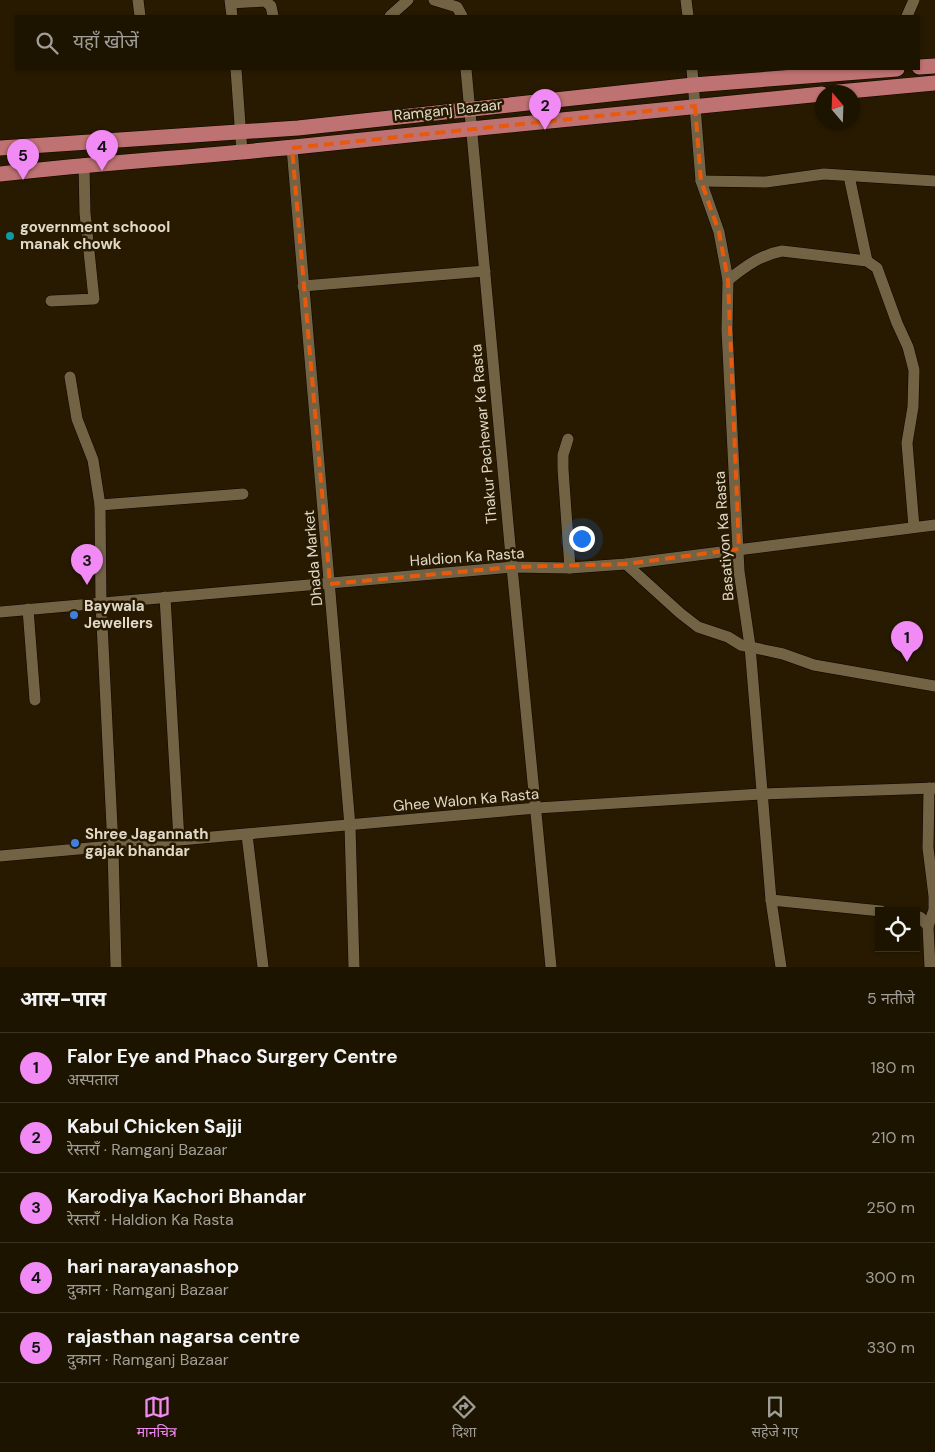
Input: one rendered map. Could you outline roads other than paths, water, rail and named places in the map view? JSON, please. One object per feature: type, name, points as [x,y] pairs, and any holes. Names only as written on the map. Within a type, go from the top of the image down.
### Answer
[{"type":"main road","points":[[920,67],[935,66]]},
{"type":"main road","name":"Ramganj Bazaar","points":[[0,148],[298,128],[693,85],[875,70]]},
{"type":"main road","points":[[860,90],[935,83]]},
{"type":"main road","name":"Ramganj Bazaar","points":[[0,174],[84,164],[292,148],[471,128],[815,95]]},
{"type":"street","points":[[138,0],[140,15]]},
{"type":"street","points":[[391,15],[408,0]]},
{"type":"street","points":[[434,0],[457,7],[461,15]]},
{"type":"street","points":[[686,0],[688,15]]},
{"type":"street","points":[[907,15],[914,0]]},
{"type":"street","points":[[232,15],[230,2],[265,1],[271,6],[273,15]]},
{"type":"street","points":[[236,70],[242,152]]},
{"type":"street","name":"Thakur Pachewar Ka Rasta","points":[[466,70],[551,967]]},
{"type":"street","name":"Basatiyon Ka Rasta","points":[[692,70],[701,181],[719,232],[728,280],[728,330],[739,571],[750,646],[771,900],[781,967]]},
{"type":"street","name":"Dhada Market","points":[[292,148],[350,826],[354,967]]},
{"type":"street","points":[[52,301],[94,299],[85,213],[84,164]]},
{"type":"street","points":[[701,181],[766,182],[824,174],[935,181]]},
{"type":"street","points":[[849,176],[866,261]]},
{"type":"street","points":[[728,280],[753,262],[770,253],[782,251],[866,261],[877,268],[913,364],[915,384],[907,443],[914,527]]},
{"type":"street","points":[[303,286],[484,271]]},
{"type":"street","points":[[70,377],[77,419],[93,460],[100,505],[101,603],[113,847],[116,967]]},
{"type":"street","points":[[568,439],[563,455],[563,469],[570,568]]},
{"type":"street","points":[[100,505],[243,494]]},
{"type":"street","name":"Haldion Ka Rasta","points":[[0,612],[512,568],[570,568],[626,564],[935,525]]},
{"type":"street","points":[[626,564],[698,627],[728,637],[741,645],[783,654],[814,665],[935,686]]},
{"type":"street","points":[[165,597],[179,840]]},
{"type":"street","points":[[28,609],[35,700]]},
{"type":"street","points":[[930,967],[928,926],[934,910],[928,848],[932,788]]},
{"type":"street","name":"Ghee Walon Ka Rasta","points":[[0,856],[536,808],[761,794],[932,788]]},
{"type":"street","points":[[247,834],[263,967]]},
{"type":"street","points":[[771,900],[875,910]]},
{"type":"street","points":[[920,917],[928,926]]},
{"type":"place","name":"Kabul Chicken Sajji","points":[[545,130]]},
{"type":"place","name":"hari narayanashop","points":[[102,171]]},
{"type":"place","name":"rajasthan nagarsa centre","points":[[23,180]]},
{"type":"place","name":"government schoool manak chowk","points":[[10,236]]},
{"type":"place","name":"Karodiya Kachori Bhandar","points":[[87,585]]},
{"type":"place","name":"Baywala Jewellers","points":[[74,615]]},
{"type":"place","name":"Falor Eye and Phaco Surgery Centre","points":[[907,662]]},
{"type":"place","name":"Shree Jagannath gajak bhandar","points":[[75,843]]}]
